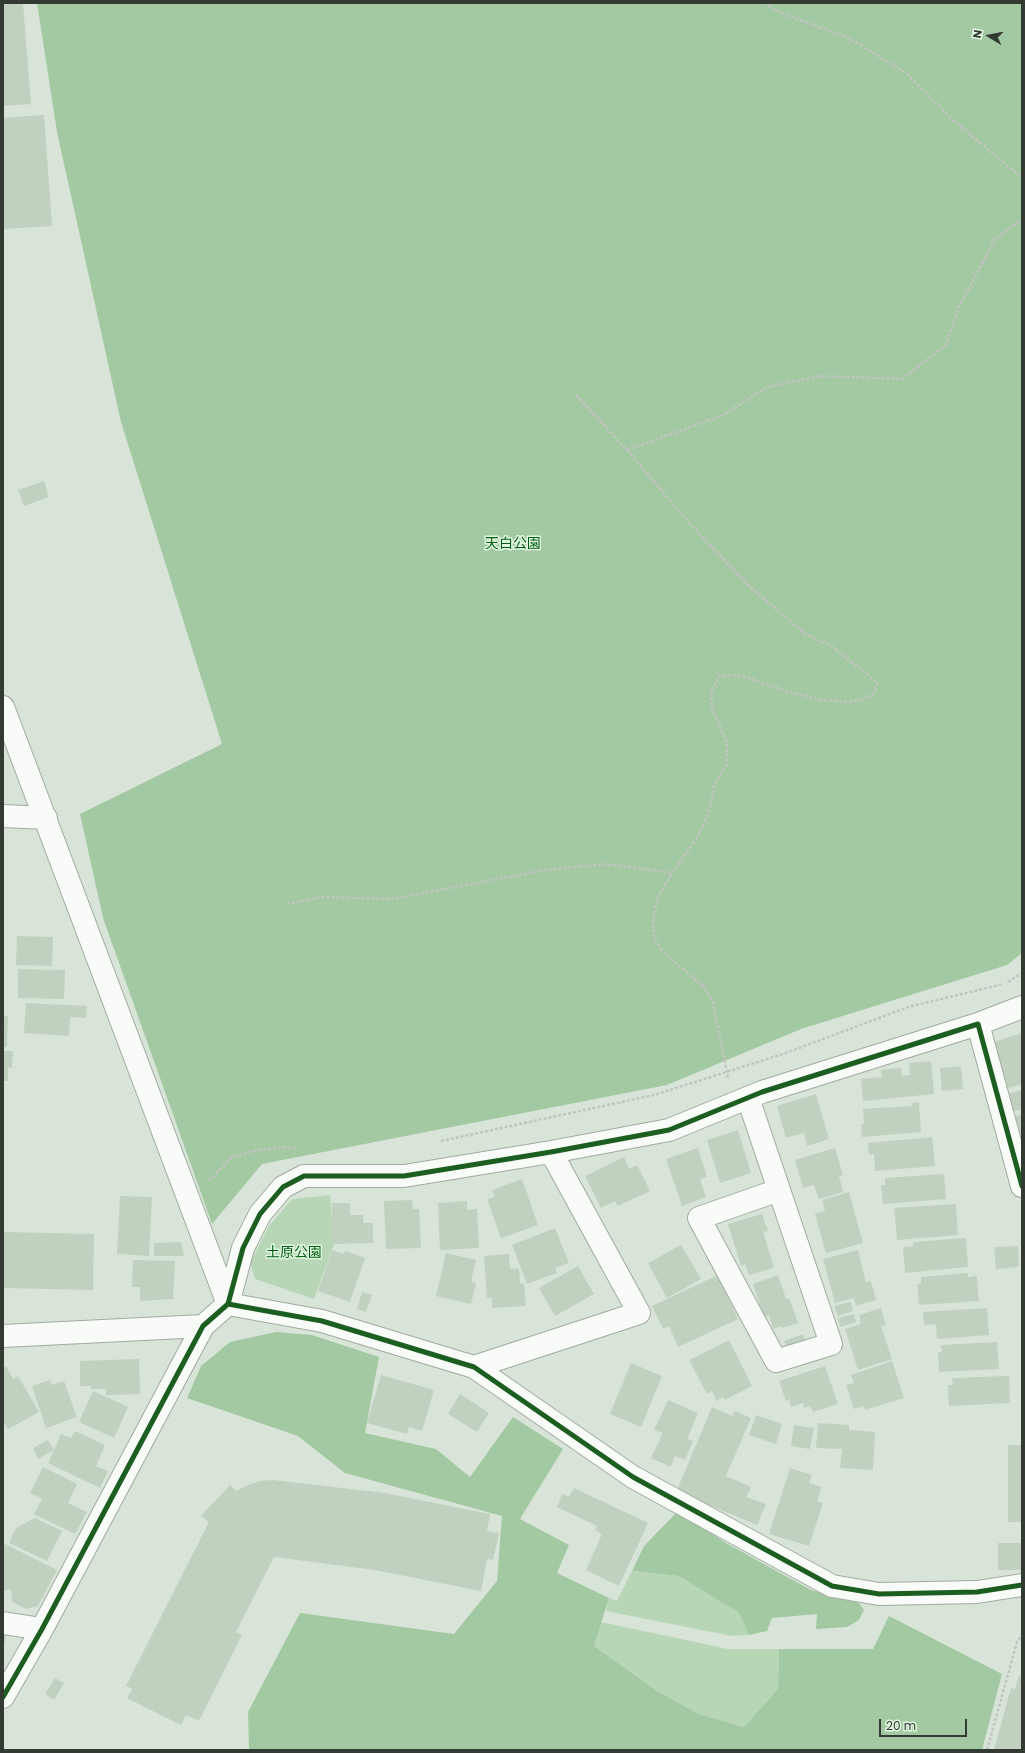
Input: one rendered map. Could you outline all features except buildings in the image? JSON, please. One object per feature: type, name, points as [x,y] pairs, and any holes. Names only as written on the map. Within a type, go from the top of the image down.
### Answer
[{"type":"street","points":[[3,708],[46,818],[228,1304]]},
{"type":"street","points":[[3,816],[46,818]]},
{"type":"street","points":[[3,1697],[42,1629],[203,1326],[228,1304],[243,1248],[260,1214],[282,1187],[304,1176],[404,1176],[551,1152],[669,1130],[741,1101],[978,1024],[1022,1007]]},
{"type":"street","points":[[978,1024],[1022,1186]]},
{"type":"street","points":[[741,1101],[779,1190],[831,1344],[776,1362],[699,1218],[779,1190]]},
{"type":"street","points":[[474,1366],[639,1314],[551,1152]]},
{"type":"street","points":[[228,1304],[322,1321],[474,1366],[633,1477],[832,1586],[879,1594],[976,1592],[1022,1585]]},
{"type":"street","points":[[3,1336],[203,1326]]},
{"type":"street","points":[[3,1623],[42,1629]]},
{"type":"path","points":[[764,3],[783,14],[845,36],[905,72],[954,121],[1022,178]]},
{"type":"path","points":[[627,450],[724,415],[767,387],[821,376],[902,379],[945,346],[959,307],[995,238],[1022,220]]},
{"type":"path","points":[[576,395],[627,450],[691,525],[748,585],[804,633],[831,646],[878,683],[873,694],[851,702],[821,700],[783,690],[740,675],[719,676],[711,692],[712,708],[727,743],[727,764],[715,783],[709,812],[696,840],[672,873],[658,897],[653,919],[654,938],[664,953],[703,986],[713,1002],[726,1071],[741,1101]]},
{"type":"path","points":[[287,904],[322,897],[392,899],[545,870],[607,864],[672,873]]},
{"type":"path","points":[[437,1142],[654,1095],[786,1053],[908,1007],[1006,983],[1022,973]]},
{"type":"path","points":[[192,1211],[210,1180],[231,1158],[253,1151],[284,1148],[306,1149]]},
{"type":"path","points":[[987,1750],[1017,1642],[1022,1635]]},
{"type":"green space","name":"天白公園","points":[[37,3],[1022,3],[1022,953],[1007,965],[801,1029],[667,1085],[262,1164],[212,1224],[103,918],[80,814],[222,744],[121,422],[57,132]]},
{"type":"green space","name":"土原公園","points":[[330,1195],[334,1244],[314,1299],[255,1279],[250,1263],[269,1226],[292,1199]]},
{"type":"green space","points":[[276,1332],[312,1335],[379,1357],[365,1433],[436,1449],[470,1477],[513,1417],[563,1449],[520,1519],[569,1545],[557,1573],[609,1598],[594,1646],[657,1691],[699,1714],[744,1727],[778,1689],[779,1649],[873,1649],[889,1616],[1002,1674],[982,1750],[249,1750],[248,1712],[300,1613],[454,1634],[497,1581],[502,1516],[345,1473],[298,1436],[187,1398],[201,1366],[230,1342]]},
{"type":"green space","points":[[678,1511],[726,1543],[811,1590],[859,1603],[864,1610],[859,1620],[847,1627],[816,1629],[817,1614],[772,1618],[767,1631],[749,1635],[739,1613],[679,1576],[632,1571],[644,1546]]},
{"type":"green space","points":[[632,1571],[679,1576],[739,1613],[749,1635],[732,1636],[606,1611],[609,1598],[617,1601]]},
{"type":"green space","points":[[601,1622],[728,1649],[779,1649],[778,1689],[744,1727],[699,1714],[657,1691],[594,1646]]},
{"type":"cycle path","points":[[3,1697],[42,1629],[203,1326],[228,1304],[243,1248],[260,1214],[283,1187],[304,1176],[404,1176],[551,1152],[669,1130],[762,1092],[978,1024],[1022,1186]]},
{"type":"cycle path","points":[[228,1304],[322,1321],[474,1367],[633,1477],[832,1586],[879,1594],[977,1592],[1022,1585]]}]
